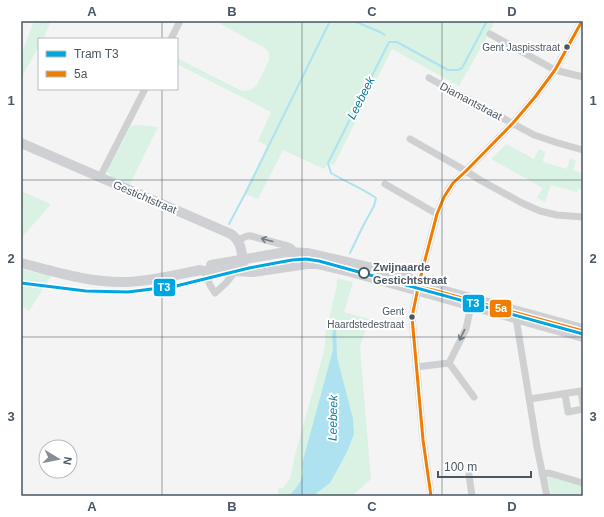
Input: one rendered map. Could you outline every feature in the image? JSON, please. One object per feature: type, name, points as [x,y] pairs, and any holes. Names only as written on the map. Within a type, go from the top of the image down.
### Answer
[{"type":"street","points":[[172,38],[180,21]]},
{"type":"street","points":[[430,496],[423,440],[412,317],[418,287],[437,214],[444,196],[453,183],[513,124],[535,97],[555,70],[582,21]]},
{"type":"street","points":[[490,34],[555,70],[583,77]]},
{"type":"street","name":"Diamantstraat","points":[[429,78],[534,135],[583,150]]},
{"type":"street","points":[[100,177],[144,90]]},
{"type":"street","points":[[410,139],[522,203],[540,211],[557,215],[583,217]]},
{"type":"street","name":"Gestichtstraat","points":[[21,143],[225,231],[238,240]]},
{"type":"street","points":[[385,184],[437,214]]},
{"type":"street","points":[[200,270],[207,276],[215,293],[240,271],[243,259],[238,240],[251,236],[288,246],[292,248],[294,252]]},
{"type":"street","points":[[200,270],[203,267],[286,252],[308,253],[409,278],[418,287],[471,306],[583,337]]},
{"type":"street","points":[[21,263],[87,279],[114,282],[145,280],[200,270],[260,271],[298,265],[317,264],[418,287],[583,329]]},
{"type":"street","points":[[449,363],[466,329],[471,306]]},
{"type":"street","points":[[518,319],[517,324],[547,496]]},
{"type":"street","points":[[416,367],[449,363]]},
{"type":"street","points":[[449,363],[474,397]]},
{"type":"street","points":[[530,400],[580,391],[583,404]]},
{"type":"street","points":[[565,394],[568,412],[583,409]]},
{"type":"street","points":[[542,474],[549,473],[583,483]]},
{"type":"street","points":[[469,476],[472,496]]},
{"type":"green space","points":[[34,21],[51,21],[43,38],[38,38],[38,48],[21,78],[21,55]]},
{"type":"green space","points":[[215,21],[495,21],[459,86],[392,49],[334,165],[329,163],[324,169],[283,150],[258,199],[245,194],[267,146],[258,141],[271,112],[178,65],[178,59],[244,91],[250,90],[256,86],[269,60],[269,53],[265,48]]},
{"type":"green space","points":[[139,125],[158,127],[129,186],[112,178],[107,171],[131,126]]},
{"type":"green space","points":[[506,144],[534,159],[539,149],[545,152],[543,162],[567,169],[570,158],[576,161],[573,170],[583,173],[583,191],[578,189],[577,192],[551,185],[545,202],[537,198],[543,188],[491,159]]},
{"type":"green space","points":[[21,191],[51,204],[23,236],[21,241]]},
{"type":"green space","points":[[21,269],[51,276],[29,311],[21,305]]},
{"type":"green space","points":[[337,278],[353,282],[344,312],[369,319],[360,347],[371,479],[352,496],[277,496],[279,488],[283,488],[290,479],[295,455],[324,351],[326,331],[337,285]]},
{"type":"green space","points":[[548,477],[583,486],[583,496],[550,496],[549,483],[546,481]]},
{"type":"water","points":[[334,326],[336,327],[337,357],[353,419],[354,434],[347,452],[330,483],[313,496],[289,496],[298,485],[302,477],[302,464],[333,350],[332,334]]},
{"type":"waterway","points":[[229,224],[330,21]]},
{"type":"waterway","points":[[354,21],[385,35]]},
{"type":"waterway","name":"Leebeek","points":[[350,253],[374,206],[376,198],[331,173],[328,163],[389,42],[397,42],[448,70],[458,70],[462,68],[487,21]]},
{"type":"tram line","name":"T3","points":[[21,283],[86,291],[128,292],[176,286],[249,268],[306,259],[319,261],[583,334]]},
{"type":"transit line","name":"5a","points":[[431,496],[423,440],[412,317],[419,283],[437,214],[444,197],[453,183],[513,123],[535,97],[555,70],[582,21]]},
{"type":"transit line","name":"5a","points":[[418,287],[583,331]]},
{"type":"place","name":"Gent Jaspisstraat","points":[[567,47]]},
{"type":"place","name":"Zwijnaarde Gestichtstraat","points":[[364,273]]},
{"type":"place","name":"Gent Haardstedestraat","points":[[412,317]]}]
